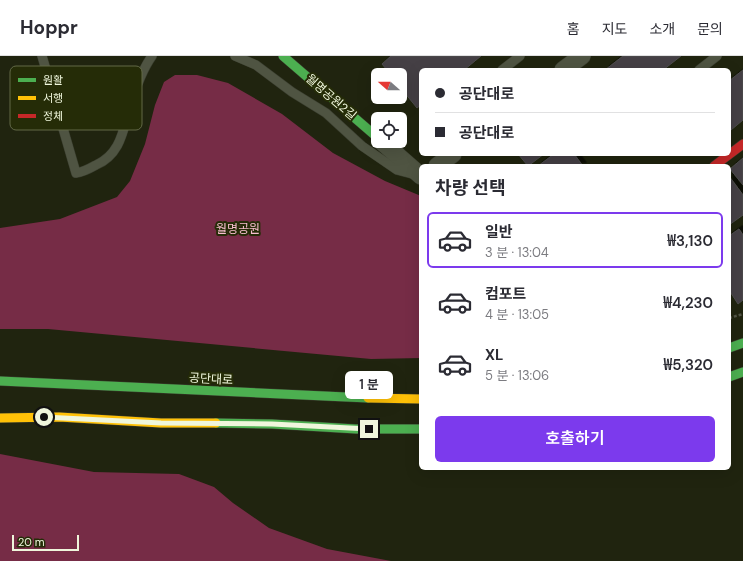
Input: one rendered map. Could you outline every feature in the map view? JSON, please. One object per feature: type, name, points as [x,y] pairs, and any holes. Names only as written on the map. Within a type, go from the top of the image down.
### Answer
[{"type":"street","name":"월명공원2길","points":[[283,56],[371,132]]},
{"type":"street","points":[[566,68],[582,56]]},
{"type":"street","points":[[731,150],[743,144]]},
{"type":"street","points":[[389,148],[419,174]]},
{"type":"street","points":[[440,164],[450,156]]},
{"type":"street","points":[[716,164],[725,156]]},
{"type":"street","points":[[731,347],[743,343]]},
{"type":"street","points":[[731,376],[743,372]]},
{"type":"street","name":"공단대로","points":[[0,381],[354,398],[419,399]]},
{"type":"street","points":[[0,418],[59,417],[161,423],[272,424],[356,429],[419,429]]},
{"type":"lane","points":[[42,56],[45,66]]},
{"type":"lane","points":[[142,76],[152,56]]},
{"type":"lane","points":[[235,56],[256,65],[292,92],[326,113],[362,146],[397,170],[419,176]]},
{"type":"lane","points":[[505,68],[520,56]]},
{"type":"lane","points":[[702,68],[717,56]]},
{"type":"lane","points":[[64,130],[76,173],[83,172],[106,161],[117,147],[124,130]]},
{"type":"path","points":[[731,317],[743,314]]},
{"type":"green space","name":"월명공원","points":[[175,75],[197,75],[228,83],[282,114],[333,153],[385,181],[419,195],[419,358],[371,359],[48,329],[0,329],[0,228],[60,219],[117,197],[130,181],[145,144],[155,105],[164,82]]},
{"type":"green space","points":[[0,454],[94,472],[179,474],[214,487],[233,503],[269,528],[327,549],[391,561],[0,561]]},
{"type":"building","points":[[391,56],[481,56],[466,68],[419,68],[419,106],[417,108],[407,96],[407,68],[385,68],[382,64]]},
{"type":"building","points":[[623,56],[681,56],[666,68],[608,68]]},
{"type":"building","points":[[743,70],[743,120],[731,130],[731,79]]},
{"type":"building","points":[[520,156],[541,156],[531,164],[526,164]]},
{"type":"building","points":[[551,156],[576,156],[582,164],[541,164]]},
{"type":"building","points":[[743,158],[743,185],[731,170],[731,168]]},
{"type":"building","points":[[731,179],[743,195],[743,215],[731,224]]},
{"type":"building","points":[[739,229],[743,235],[743,300],[738,304],[731,293],[731,235]]},
{"type":"traffic: fast","points":[[283,56],[371,132]]},
{"type":"traffic: fast","points":[[731,347],[743,343]]},
{"type":"traffic: fast","points":[[731,376],[743,372]]},
{"type":"traffic: fast","points":[[0,381],[368,398]]},
{"type":"traffic: fast","points":[[216,423],[272,424],[356,429],[419,429]]},
{"type":"traffic: slow","points":[[368,398],[419,399]]},
{"type":"traffic: slow","points":[[0,418],[59,417],[161,423],[216,423]]},
{"type":"traffic: jam","points":[[731,153],[743,144]]},
{"type":"traffic: jam","points":[[717,164],[727,156]]},
{"type":"route","points":[[44,417],[161,423],[272,424],[369,429]]}]
